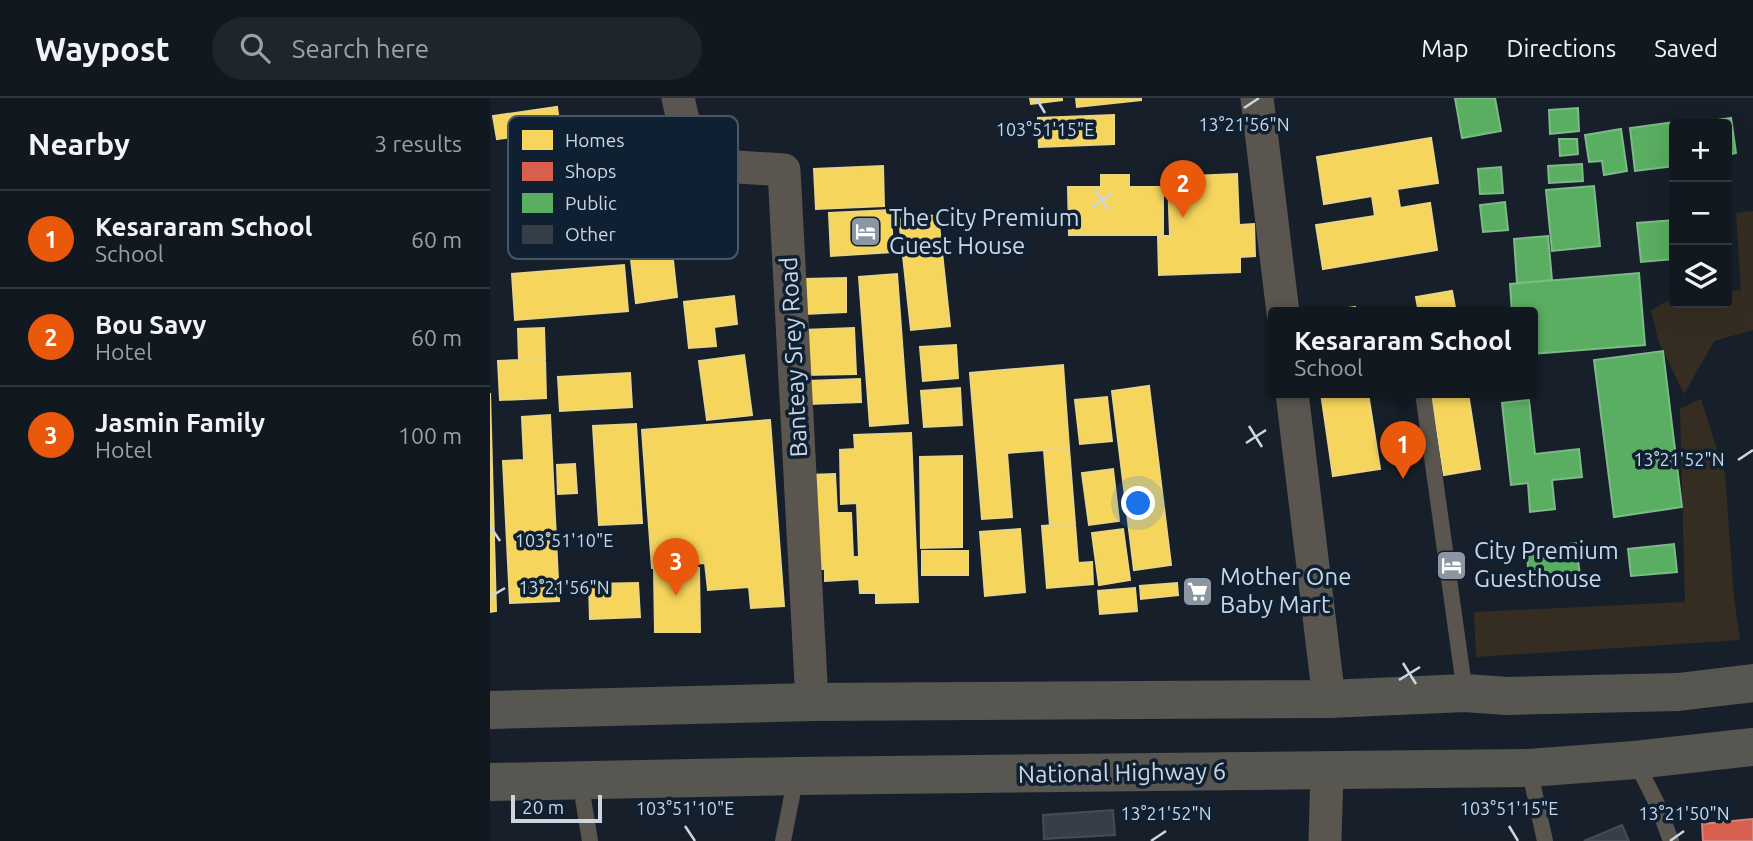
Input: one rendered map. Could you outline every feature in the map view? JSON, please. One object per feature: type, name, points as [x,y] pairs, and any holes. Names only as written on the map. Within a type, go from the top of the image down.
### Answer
[{"type":"main road","points":[[490,710],[812,702],[1329,699],[1465,693],[1507,696],[1678,692],[1753,683]]},
{"type":"main road","name":"National Highway 6","points":[[490,782],[1529,768],[1753,747]]},
{"type":"street","name":"Banteay Srey Road","points":[[678,98],[682,116]]},
{"type":"street","points":[[1257,98],[1282,307]]},
{"type":"street","name":"Banteay Srey Road","points":[[738,167],[784,170],[812,702]]},
{"type":"street","points":[[1293,398],[1329,699]]},
{"type":"street","points":[[1325,841],[1327,771]]},
{"type":"lane","points":[[1424,398],[1465,693]]},
{"type":"lane","points":[[1634,760],[1658,806],[1671,841]]},
{"type":"lane","points":[[1529,768],[1545,841]]},
{"type":"lane","points":[[783,841],[796,776]]},
{"type":"lane","points":[[580,780],[590,841]]},
{"type":"shaded area","points":[[1753,211],[1753,330],[1714,341],[1684,394],[1658,340],[1651,310],[1669,301],[1669,308],[1732,308],[1732,291],[1741,290],[1736,213]]},
{"type":"shaded area","points":[[1701,399],[1725,475],[1740,640],[1476,657],[1474,612],[1685,602],[1680,409]]},
{"type":"building: Homes","points":[[1030,98],[1062,98],[1062,100],[1031,104]]},
{"type":"building: Homes","points":[[1076,98],[1141,98],[1141,100],[1077,107]]},
{"type":"building: Homes","points":[[557,107],[558,116],[508,116],[508,137],[497,139],[493,116]]},
{"type":"building: Homes","points":[[1114,115],[1114,144],[1039,147],[1038,118]]},
{"type":"building: Homes","points":[[1431,138],[1438,183],[1397,189],[1400,208],[1430,203],[1437,250],[1323,269],[1316,225],[1375,216],[1372,196],[1324,204],[1317,157]]},
{"type":"building: Homes","points":[[883,166],[884,206],[816,209],[814,169]]},
{"type":"building: Homes","points":[[1237,174],[1239,225],[1254,224],[1255,256],[1240,257],[1240,272],[1159,275],[1158,236],[1170,236],[1168,177]]},
{"type":"building: Homes","points":[[1101,175],[1129,175],[1129,187],[1163,187],[1163,235],[1069,235],[1068,187],[1101,187]]},
{"type":"building: Homes","points":[[891,210],[893,252],[831,256],[829,213]]},
{"type":"building: Homes","points":[[938,215],[950,326],[911,330],[899,219]]},
{"type":"building: Homes","points":[[631,259],[673,259],[677,297],[636,303]]},
{"type":"building: Homes","points":[[624,265],[628,311],[515,320],[512,274]]},
{"type":"building: Homes","points":[[897,274],[908,423],[870,426],[859,277]]},
{"type":"building: Homes","points":[[846,278],[846,312],[805,314],[804,279]]},
{"type":"building: Homes","points":[[1452,291],[1455,307],[1418,307],[1416,297]]},
{"type":"building: Homes","points":[[734,296],[737,324],[714,327],[716,346],[689,348],[684,302]]},
{"type":"building: Homes","points":[[544,328],[545,359],[519,360],[518,329]]},
{"type":"building: Homes","points":[[854,328],[856,374],[805,375],[803,330]]},
{"type":"building: Homes","points":[[956,345],[958,378],[923,381],[920,347]]},
{"type":"building: Homes","points":[[744,355],[752,415],[707,420],[699,361]]},
{"type":"building: Homes","points":[[545,359],[546,398],[500,400],[498,361]]},
{"type":"building: Homes","points":[[1063,365],[1069,448],[1007,453],[1012,517],[982,519],[970,373]]},
{"type":"building: Homes","points":[[630,373],[632,407],[560,411],[558,377]]},
{"type":"building: Homes","points":[[860,379],[861,402],[809,404],[808,381]]},
{"type":"building: Homes","points":[[1149,386],[1171,565],[1134,570],[1112,391]]},
{"type":"building: Homes","points":[[960,388],[962,425],[924,427],[921,391]]},
{"type":"building: Homes","points":[[490,393],[496,611],[490,612]]},
{"type":"building: Homes","points":[[1107,397],[1112,441],[1080,444],[1075,400]]},
{"type":"building: Homes","points":[[1322,398],[1369,398],[1380,469],[1333,476]]},
{"type":"building: Homes","points":[[1432,398],[1469,398],[1480,469],[1444,475]]},
{"type":"building: Homes","points":[[550,415],[559,601],[510,603],[503,461],[524,460],[522,417]]},
{"type":"building: Homes","points":[[770,420],[784,606],[751,608],[749,587],[708,590],[705,563],[652,568],[642,430]]},
{"type":"building: Homes","points":[[636,424],[642,523],[599,525],[593,426]]},
{"type":"building: Homes","points":[[911,433],[918,602],[876,603],[876,593],[860,593],[859,579],[825,581],[825,569],[814,569],[808,475],[835,474],[837,513],[851,513],[853,557],[859,557],[857,503],[841,504],[840,450],[855,449],[854,435]]},
{"type":"building: Homes","points":[[1069,448],[1075,524],[1050,526],[1044,450]]},
{"type":"building: Homes","points":[[962,456],[962,547],[921,548],[920,457]]},
{"type":"building: Homes","points":[[575,464],[577,493],[558,494],[557,465]]},
{"type":"building: Homes","points":[[1113,469],[1119,521],[1089,525],[1082,473]]},
{"type":"building: Homes","points":[[1075,524],[1078,563],[1092,562],[1093,584],[1047,588],[1042,526]]},
{"type":"building: Homes","points":[[1020,529],[1025,592],[985,596],[980,532]]},
{"type":"building: Homes","points":[[1123,529],[1130,580],[1099,585],[1092,533]]},
{"type":"building: Homes","points":[[922,551],[968,551],[968,575],[922,575]]},
{"type":"building: Homes","points":[[699,568],[700,632],[655,632],[654,569]]},
{"type":"building: Homes","points":[[638,583],[640,617],[590,619],[589,584]]},
{"type":"building: Homes","points":[[1177,583],[1178,595],[1141,599],[1140,586]]},
{"type":"building: Homes","points":[[1135,588],[1137,611],[1100,614],[1098,591]]},
{"type":"building: Shops","points":[[1753,819],[1753,841],[1703,841],[1702,824]]},
{"type":"building: Public","points":[[1455,98],[1495,98],[1501,131],[1462,138]]},
{"type":"building: Public","points":[[1578,108],[1579,131],[1550,134],[1549,110]]},
{"type":"building: Public","points":[[1669,123],[1669,167],[1635,171],[1630,128]]},
{"type":"building: Public","points":[[1732,125],[1736,153],[1732,154]]},
{"type":"building: Public","points":[[1621,129],[1627,171],[1604,175],[1602,161],[1589,162],[1585,135]]},
{"type":"building: Public","points":[[1559,139],[1577,139],[1578,154],[1560,156]]},
{"type":"building: Public","points":[[1582,164],[1583,181],[1549,183],[1548,166]]},
{"type":"building: Public","points":[[1501,167],[1503,193],[1480,194],[1478,169]]},
{"type":"building: Public","points":[[1594,186],[1600,246],[1552,251],[1546,190]]},
{"type":"building: Public","points":[[1505,202],[1508,230],[1483,232],[1480,205]]},
{"type":"building: Public","points":[[1669,220],[1669,259],[1641,262],[1637,223]]},
{"type":"building: Public","points":[[1548,236],[1552,280],[1517,283],[1514,239]]},
{"type":"building: Public","points":[[1639,273],[1645,345],[1538,354],[1538,307],[1512,307],[1510,284]]},
{"type":"building: Public","points":[[1663,351],[1682,507],[1614,517],[1594,360]]},
{"type":"building: Public","points":[[1529,400],[1535,454],[1579,449],[1582,477],[1552,480],[1555,509],[1530,512],[1528,483],[1511,485],[1502,403]]},
{"type":"building: Public","points":[[1576,543],[1580,576],[1530,583],[1526,549]]},
{"type":"building: Public","points":[[1674,544],[1677,572],[1631,576],[1628,549]]},
{"type":"building: Other","points":[[1113,810],[1115,835],[1044,839],[1043,815]]},
{"type":"building: Other","points":[[1622,825],[1629,841],[1584,841]]},
{"type":"place","name":"Bou Savy","points":[[1183,218]]},
{"type":"place","name":"The City Premium Guest House","points":[[866,232]]},
{"type":"place","name":"Kesararam School","points":[[1403,479]]},
{"type":"place","name":"City Premium Guesthouse","points":[[1451,565]]},
{"type":"place","name":"Mother One Baby Mart","points":[[1197,591]]},
{"type":"place","name":"Jasmin Family","points":[[676,596]]}]
